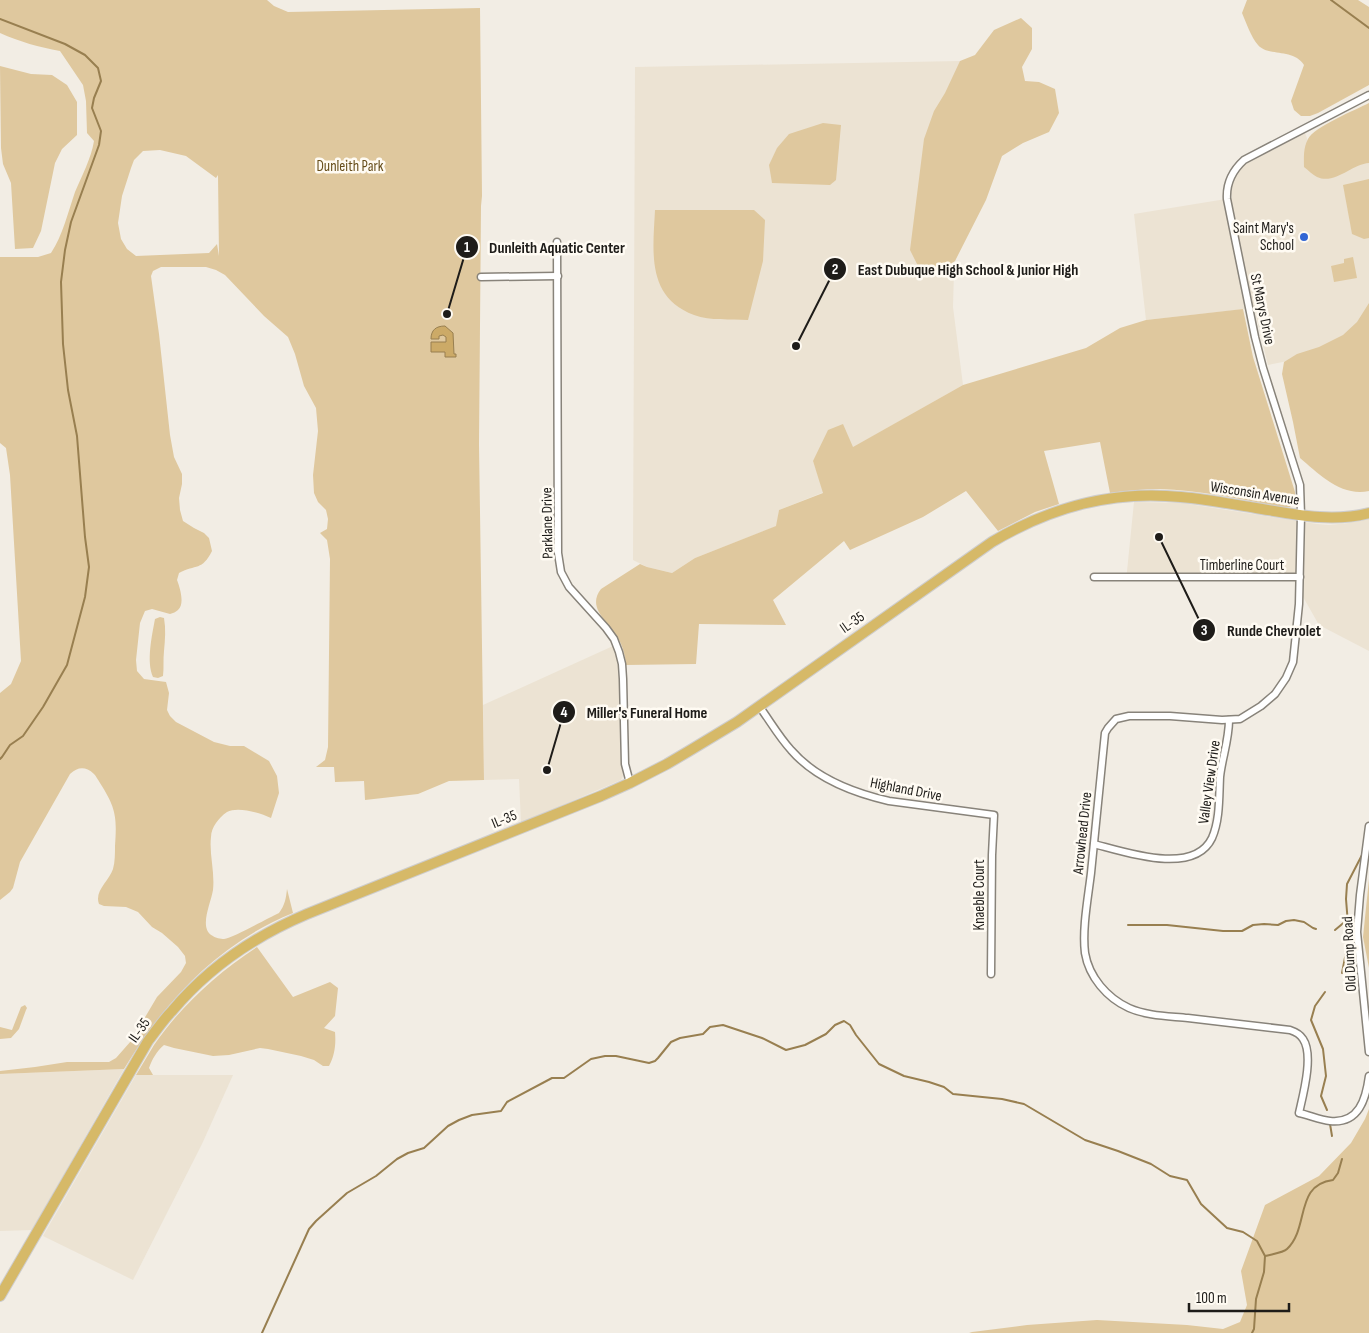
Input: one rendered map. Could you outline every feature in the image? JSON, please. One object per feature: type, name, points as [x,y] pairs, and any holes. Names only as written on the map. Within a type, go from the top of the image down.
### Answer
[{"type":"main road","name":"Wisconsin Avenue","points":[[1136,496],[1164,495],[1190,498],[1301,516],[1330,518],[1369,513]]},
{"type":"main road","name":"IL-35","points":[[0,1296],[148,1042],[176,1005],[215,968],[256,939],[291,921],[630,783],[696,747],[759,706],[962,562],[1012,530],[1051,513],[1080,504],[1136,496]]},
{"type":"street","name":"St Marys Drive","points":[[1301,516],[1300,485],[1255,337],[1227,199],[1227,188],[1233,172],[1244,160],[1369,95]]},
{"type":"street","name":"Parklane Drive","points":[[557,242],[558,553],[564,579],[568,587],[606,628],[614,639],[619,652],[623,679],[625,764],[630,783]]},
{"type":"street","points":[[481,277],[558,276]]},
{"type":"street","name":"Arrowhead Drive","points":[[1301,516],[1300,604],[1293,662],[1282,686],[1275,694],[1261,706],[1240,719],[1130,716],[1123,717],[1112,723],[1105,733],[1085,928],[1085,953],[1092,972],[1101,987],[1112,998],[1129,1008],[1157,1015],[1290,1030],[1298,1033],[1306,1045],[1307,1054],[1305,1085],[1299,1113],[1322,1119],[1346,1120],[1356,1112],[1366,1096],[1369,1076]]},
{"type":"street","name":"Timberline Court","points":[[1094,577],[1300,577]]},
{"type":"street","name":"Highland Drive","points":[[759,706],[792,752],[808,766],[832,781],[873,798],[994,815]]},
{"type":"street","name":"Valley View Drive","points":[[1094,844],[1166,859],[1187,858],[1201,852],[1208,846],[1215,829],[1229,720]]},
{"type":"street","name":"Knaeble Court","points":[[991,974],[994,815]]},
{"type":"street","name":"Old Dump Road","points":[[1369,826],[1357,932],[1369,1052]]},
{"type":"shaded area","points":[[960,61],[953,307],[963,385],[852,448],[813,461],[824,492],[779,510],[777,526],[695,558],[672,573],[647,567],[633,560],[635,67]]},
{"type":"shaded area","name":"Saint Mary's School","points":[[1305,133],[1318,168],[1369,149],[1369,340],[1365,346],[1268,365],[1254,308],[1146,320],[1134,214],[1232,198],[1230,189],[1240,167]]},
{"type":"shaded area","points":[[445,326],[453,333],[454,354],[456,354],[456,357],[445,357],[445,352],[431,352],[431,342],[446,342],[446,337],[443,335],[439,336],[439,339],[431,339],[435,329]]},
{"type":"shaded area","points":[[1134,502],[1182,503],[1329,525],[1369,519],[1369,651],[1319,625],[1294,581],[1126,581]]},
{"type":"shaded area","points":[[613,646],[617,657],[620,682],[623,776],[621,780],[521,823],[519,779],[484,780],[483,705]]},
{"type":"shaded area","points":[[124,1069],[32,1230],[0,1231],[0,1074]]},
{"type":"shaded area","points":[[136,1075],[233,1075],[202,1144],[133,1280],[43,1236]]},
{"type":"green space","name":"Dunleith Park","points":[[0,0],[267,0],[274,6],[288,12],[480,8],[482,196],[479,445],[484,780],[449,781],[418,794],[365,800],[364,781],[335,782],[334,767],[316,767],[325,760],[328,747],[330,559],[327,540],[320,533],[327,529],[328,519],[326,510],[318,502],[314,493],[313,475],[318,431],[316,408],[304,386],[288,337],[264,316],[225,275],[206,267],[161,267],[153,271],[151,276],[170,435],[174,457],[182,474],[179,498],[180,510],[183,521],[209,538],[212,551],[202,564],[179,573],[177,580],[182,600],[178,610],[170,614],[152,609],[145,611],[140,623],[136,660],[137,671],[144,679],[166,682],[169,693],[167,710],[176,722],[214,742],[230,746],[244,746],[269,761],[277,776],[279,793],[271,818],[249,811],[232,810],[222,816],[213,828],[211,843],[213,890],[206,922],[206,928],[209,933],[214,937],[228,938],[279,913],[285,901],[287,889],[293,913],[240,941],[195,977],[157,1020],[124,1069],[0,1074],[0,1071],[67,1062],[109,1062],[116,1058],[131,1041],[157,997],[181,972],[186,963],[185,956],[178,947],[152,927],[138,912],[126,907],[99,904],[100,890],[114,866],[116,836],[112,806],[91,771],[79,769],[70,774],[20,862],[13,888],[0,900],[0,693],[11,684],[21,661],[10,475],[6,448],[0,443],[0,257],[38,257],[51,253],[62,231],[75,192],[89,161],[94,141],[87,133],[86,101],[83,85],[60,51],[30,44],[0,33]],"holes":[[[160,150],[186,156],[216,178],[218,175],[219,256],[217,244],[209,253],[136,256],[127,249],[121,239],[118,223],[122,196],[134,160],[143,151]]]},
{"type":"green space","points":[[1247,0],[1358,0],[1369,7],[1369,85],[1318,113],[1310,116],[1301,116],[1294,110],[1291,101],[1304,65],[1294,56],[1262,49],[1255,42],[1242,13]]},
{"type":"green space","points":[[1021,18],[1032,28],[1032,49],[1022,67],[1025,81],[1039,82],[1055,89],[1059,113],[1049,132],[1023,143],[1002,156],[986,200],[955,261],[941,271],[930,275],[918,266],[910,250],[924,139],[934,111],[960,61],[975,55],[994,30]]},
{"type":"green space","points":[[0,66],[31,74],[52,75],[67,85],[77,102],[77,135],[62,149],[55,163],[41,231],[33,248],[15,249],[11,183],[3,164],[1,148]]},
{"type":"green space","points":[[1369,103],[1369,163],[1337,176],[1324,179],[1315,176],[1304,167],[1305,146],[1312,134],[1326,124]]},
{"type":"green space","points":[[823,123],[841,125],[836,180],[830,185],[772,183],[769,165],[777,148],[789,134]]},
{"type":"green space","points":[[1369,179],[1369,238],[1364,239],[1352,234],[1343,185]]},
{"type":"green space","points":[[655,210],[754,210],[765,220],[763,261],[748,320],[700,317],[678,307],[667,297],[660,285],[656,271],[654,256]]},
{"type":"green space","points":[[1353,257],[1357,278],[1334,282],[1331,266],[1344,263],[1344,259]]},
{"type":"green space","points":[[1369,303],[1369,491],[1359,492],[1349,491],[1331,483],[1300,458],[1282,374],[1284,362],[1297,354],[1319,347],[1343,335],[1357,322]]},
{"type":"green space","points":[[1243,309],[1253,357],[1295,492],[1295,501],[1290,507],[1206,493],[1175,490],[1147,489],[1110,493],[1100,442],[1044,451],[1059,504],[1035,512],[998,531],[966,491],[923,517],[850,550],[844,541],[773,600],[786,625],[699,624],[696,664],[626,665],[620,641],[597,609],[597,596],[601,589],[640,564],[672,573],[695,558],[776,526],[779,510],[823,493],[813,461],[828,430],[843,424],[853,447],[963,385],[1086,348],[1120,328],[1146,320]]},
{"type":"green space","points":[[164,618],[165,634],[163,676],[158,678],[153,677],[150,656],[155,619]]},
{"type":"green space","points":[[1369,879],[1369,968],[1363,937]]},
{"type":"green space","points":[[257,947],[293,997],[330,982],[338,988],[335,1016],[324,1028],[335,1032],[335,1049],[329,1066],[323,1066],[314,1060],[301,1056],[268,1049],[260,1048],[229,1055],[213,1056],[164,1045],[153,1058],[150,1065],[149,1068],[153,1075],[136,1075],[164,1031],[188,1004],[227,968]]},
{"type":"green space","points":[[25,1005],[27,1008],[19,1029],[11,1038],[0,1039],[0,1027],[12,1030],[21,1007]]},
{"type":"green space","points":[[1369,1109],[1369,1333],[969,1333],[1027,1325],[1097,1320],[1223,1329],[1240,1322],[1247,1305],[1241,1271],[1265,1205],[1319,1176],[1351,1143]]},
{"type":"waterway","points":[[1331,0],[1369,28]]},
{"type":"waterway","points":[[0,19],[65,44],[85,55],[98,68],[101,81],[92,108],[101,131],[99,145],[71,222],[61,282],[63,344],[68,390],[77,436],[89,567],[85,597],[67,665],[43,707],[23,736],[10,745],[0,759]]},
{"type":"waterway","points":[[1342,973],[1349,937],[1346,899],[1347,884],[1362,855]]},
{"type":"waterway","points":[[1128,925],[1167,925],[1223,931],[1242,931],[1253,925],[1278,925],[1294,920],[1304,922],[1316,929]]},
{"type":"waterway","points":[[1335,930],[1347,920]]},
{"type":"waterway","points":[[1325,992],[1315,1006],[1311,1020],[1323,1049],[1326,1076],[1321,1096],[1327,1110]]},
{"type":"waterway","points":[[262,1333],[309,1229],[316,1221],[347,1193],[376,1176],[397,1159],[424,1148],[448,1126],[459,1120],[472,1115],[501,1111],[507,1102],[552,1078],[564,1078],[591,1059],[616,1056],[649,1063],[655,1061],[671,1042],[680,1038],[703,1034],[710,1027],[723,1025],[762,1038],[786,1050],[805,1045],[826,1034],[835,1025],[844,1021],[850,1025],[879,1064],[904,1076],[944,1087],[953,1094],[1002,1099],[1024,1104],[1085,1140],[1151,1164],[1170,1176],[1187,1180],[1201,1204],[1227,1228],[1243,1232],[1257,1241],[1265,1256],[1264,1272],[1256,1299],[1254,1329],[1252,1333]]},
{"type":"waterway","points":[[1330,1124],[1332,1136]]},
{"type":"waterway","points":[[1265,1256],[1287,1249],[1294,1240],[1298,1230],[1307,1198],[1321,1183],[1333,1180],[1338,1173],[1342,1159]]},
{"type":"place","name":"Saint Mary's School","points":[[1304,237]]},
{"type":"place","name":"Dunleith Aquatic Center","points":[[447,314]]},
{"type":"place","name":"East Dubuque High School & Junior High","points":[[796,346]]},
{"type":"place","name":"Runde Chevrolet","points":[[1159,537]]},
{"type":"place","name":"Miller's Funeral Home","points":[[547,770]]}]
